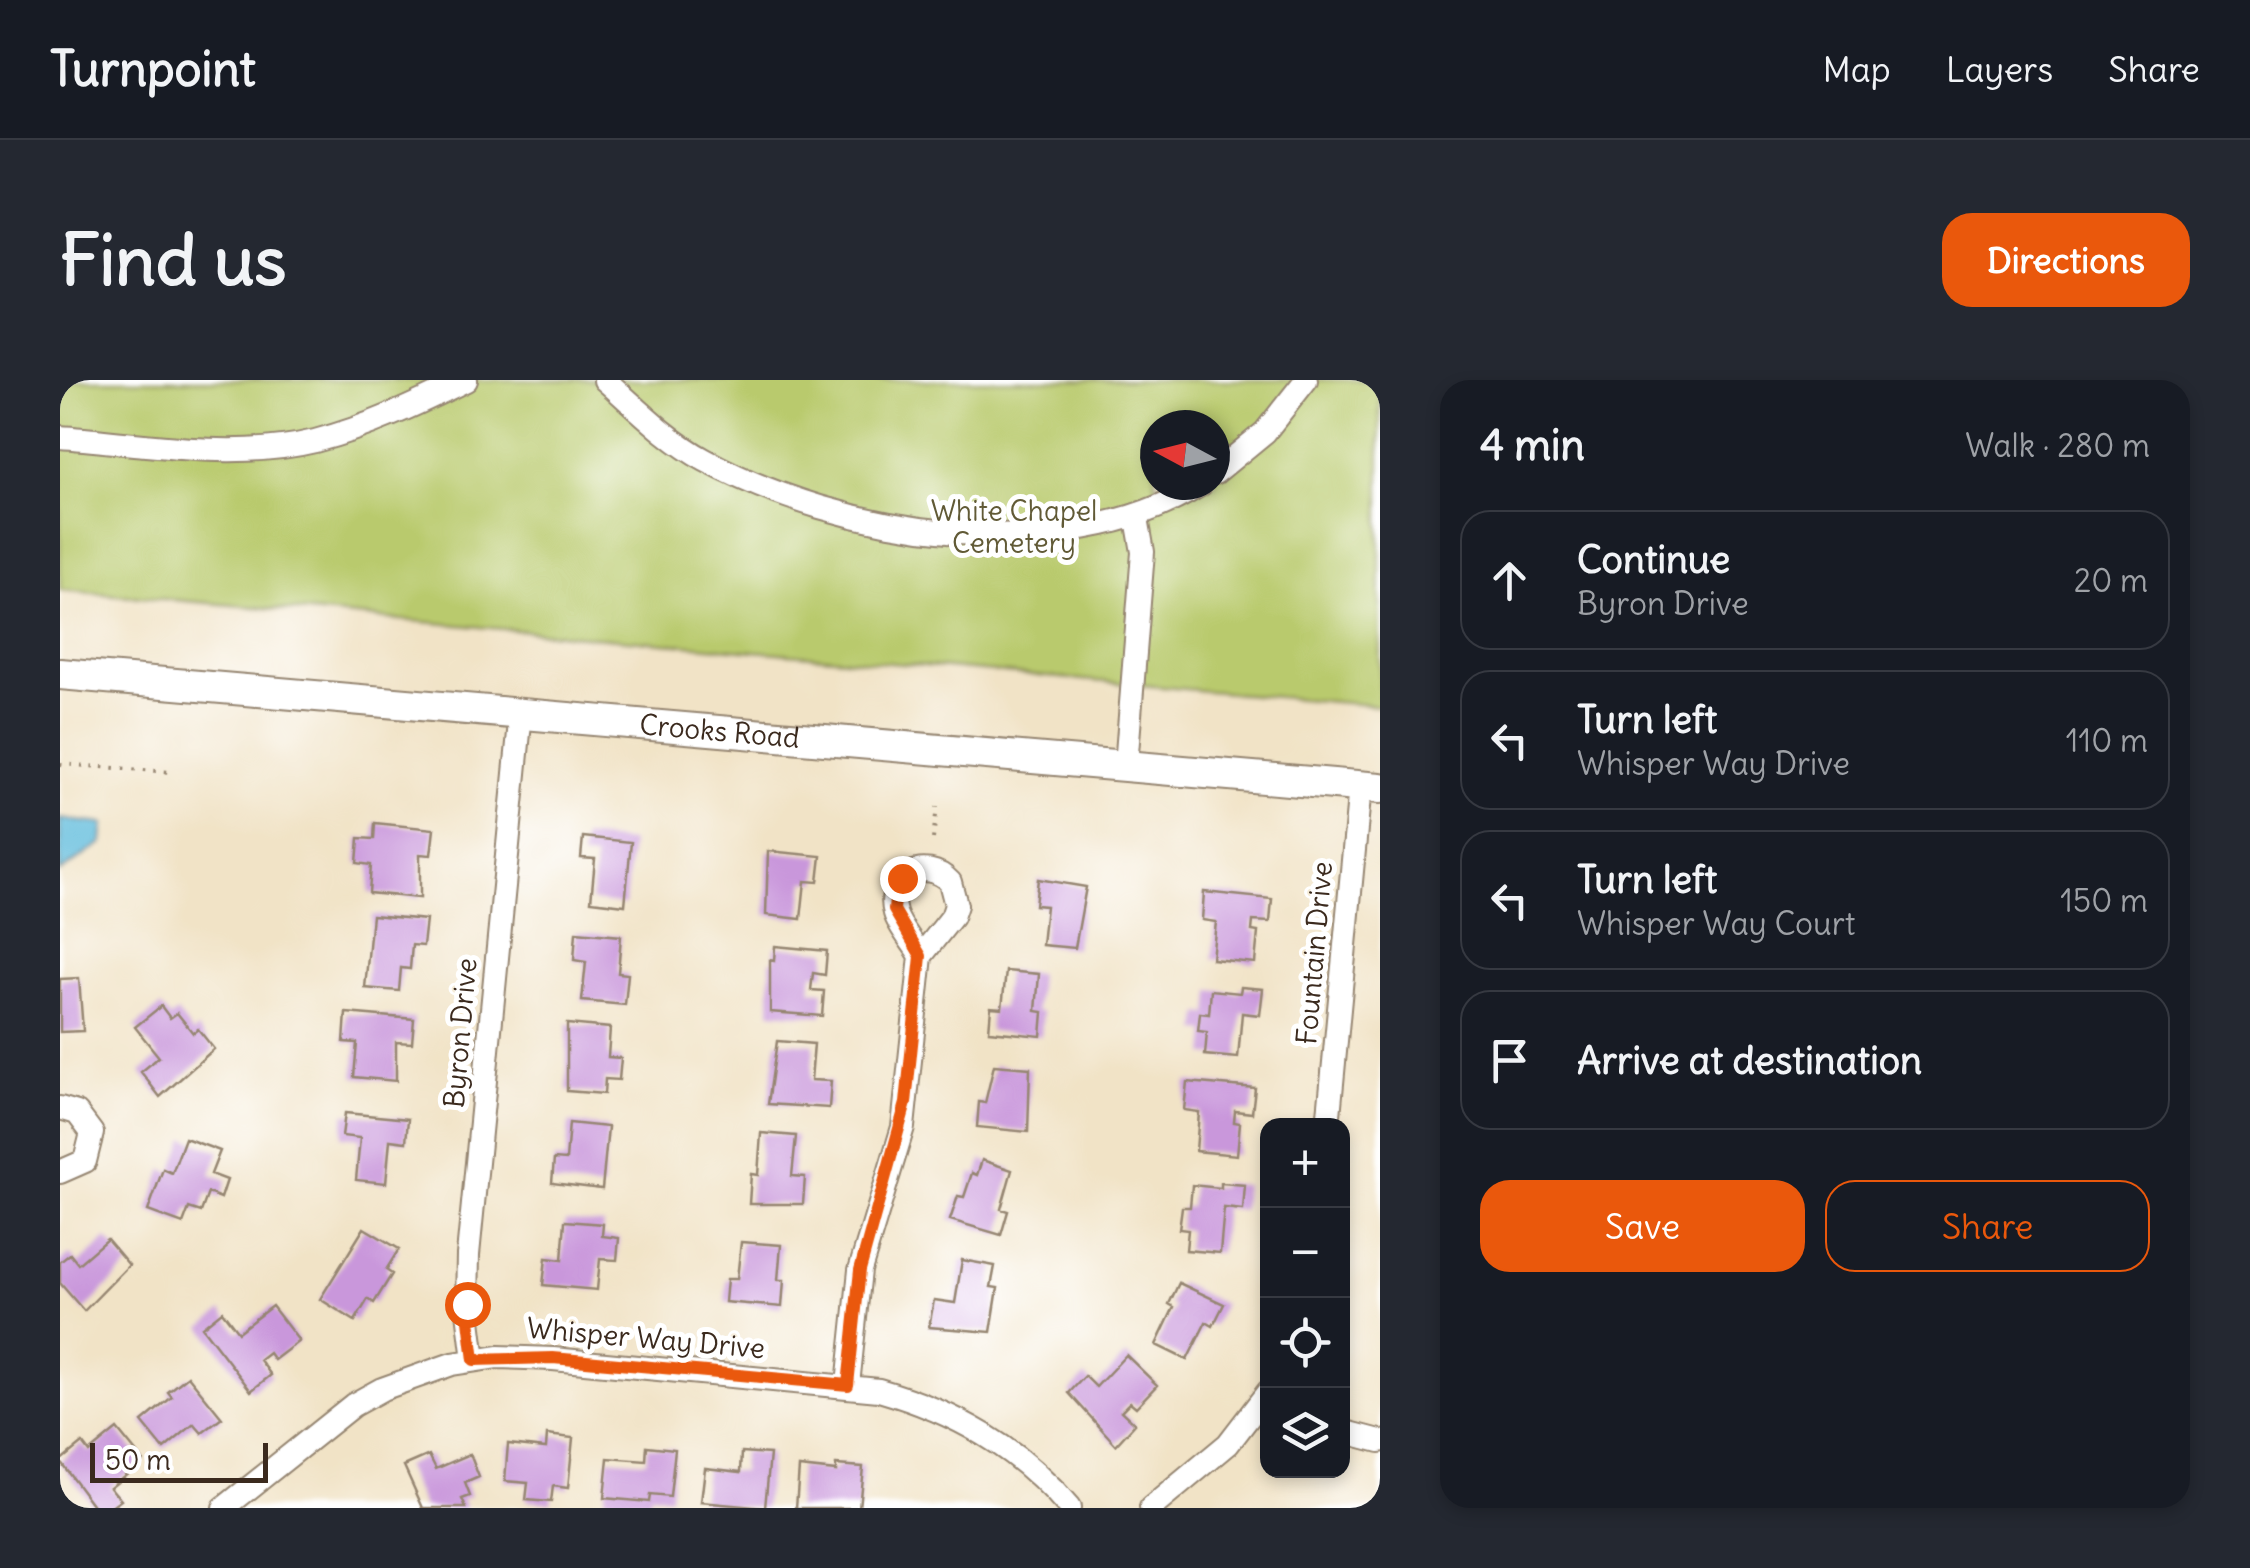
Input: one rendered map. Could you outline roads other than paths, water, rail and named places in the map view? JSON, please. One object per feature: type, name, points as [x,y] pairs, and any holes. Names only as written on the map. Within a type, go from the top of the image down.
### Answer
[{"type":"main road","name":"Crooks Road","points":[[60,674],[1370,787]]},
{"type":"street","points":[[60,437],[197,448],[312,442],[384,420],[466,380]]},
{"type":"street","points":[[604,380],[701,458],[820,511],[898,528],[1056,532],[1136,518],[1171,500]]},
{"type":"street","points":[[1230,461],[1265,432],[1306,380]]},
{"type":"street","points":[[1126,766],[1143,552],[1136,518]]},
{"type":"street","name":"Byron Drive","points":[[474,1360],[467,1304],[468,1255],[521,712]]},
{"type":"street","name":"Fountain Drive","points":[[1329,1118],[1370,787]]},
{"type":"street","points":[[848,1385],[860,1270],[903,1128],[921,956]]},
{"type":"street","points":[[60,1108],[77,1112],[92,1134],[85,1161],[60,1172]]},
{"type":"street","name":"Whisper Way Drive","points":[[224,1508],[353,1405],[418,1374],[474,1360],[553,1358],[848,1385],[914,1400],[979,1430],[1042,1478],[1069,1508]]},
{"type":"street","points":[[1152,1508],[1228,1444],[1260,1402]]},
{"type":"street","points":[[1350,1432],[1380,1441]]},
{"type":"water","points":[[60,819],[104,824],[102,843],[60,872]]},
{"type":"park label","name":"White Chapel Cemetery","points":[[1014,527]]}]
